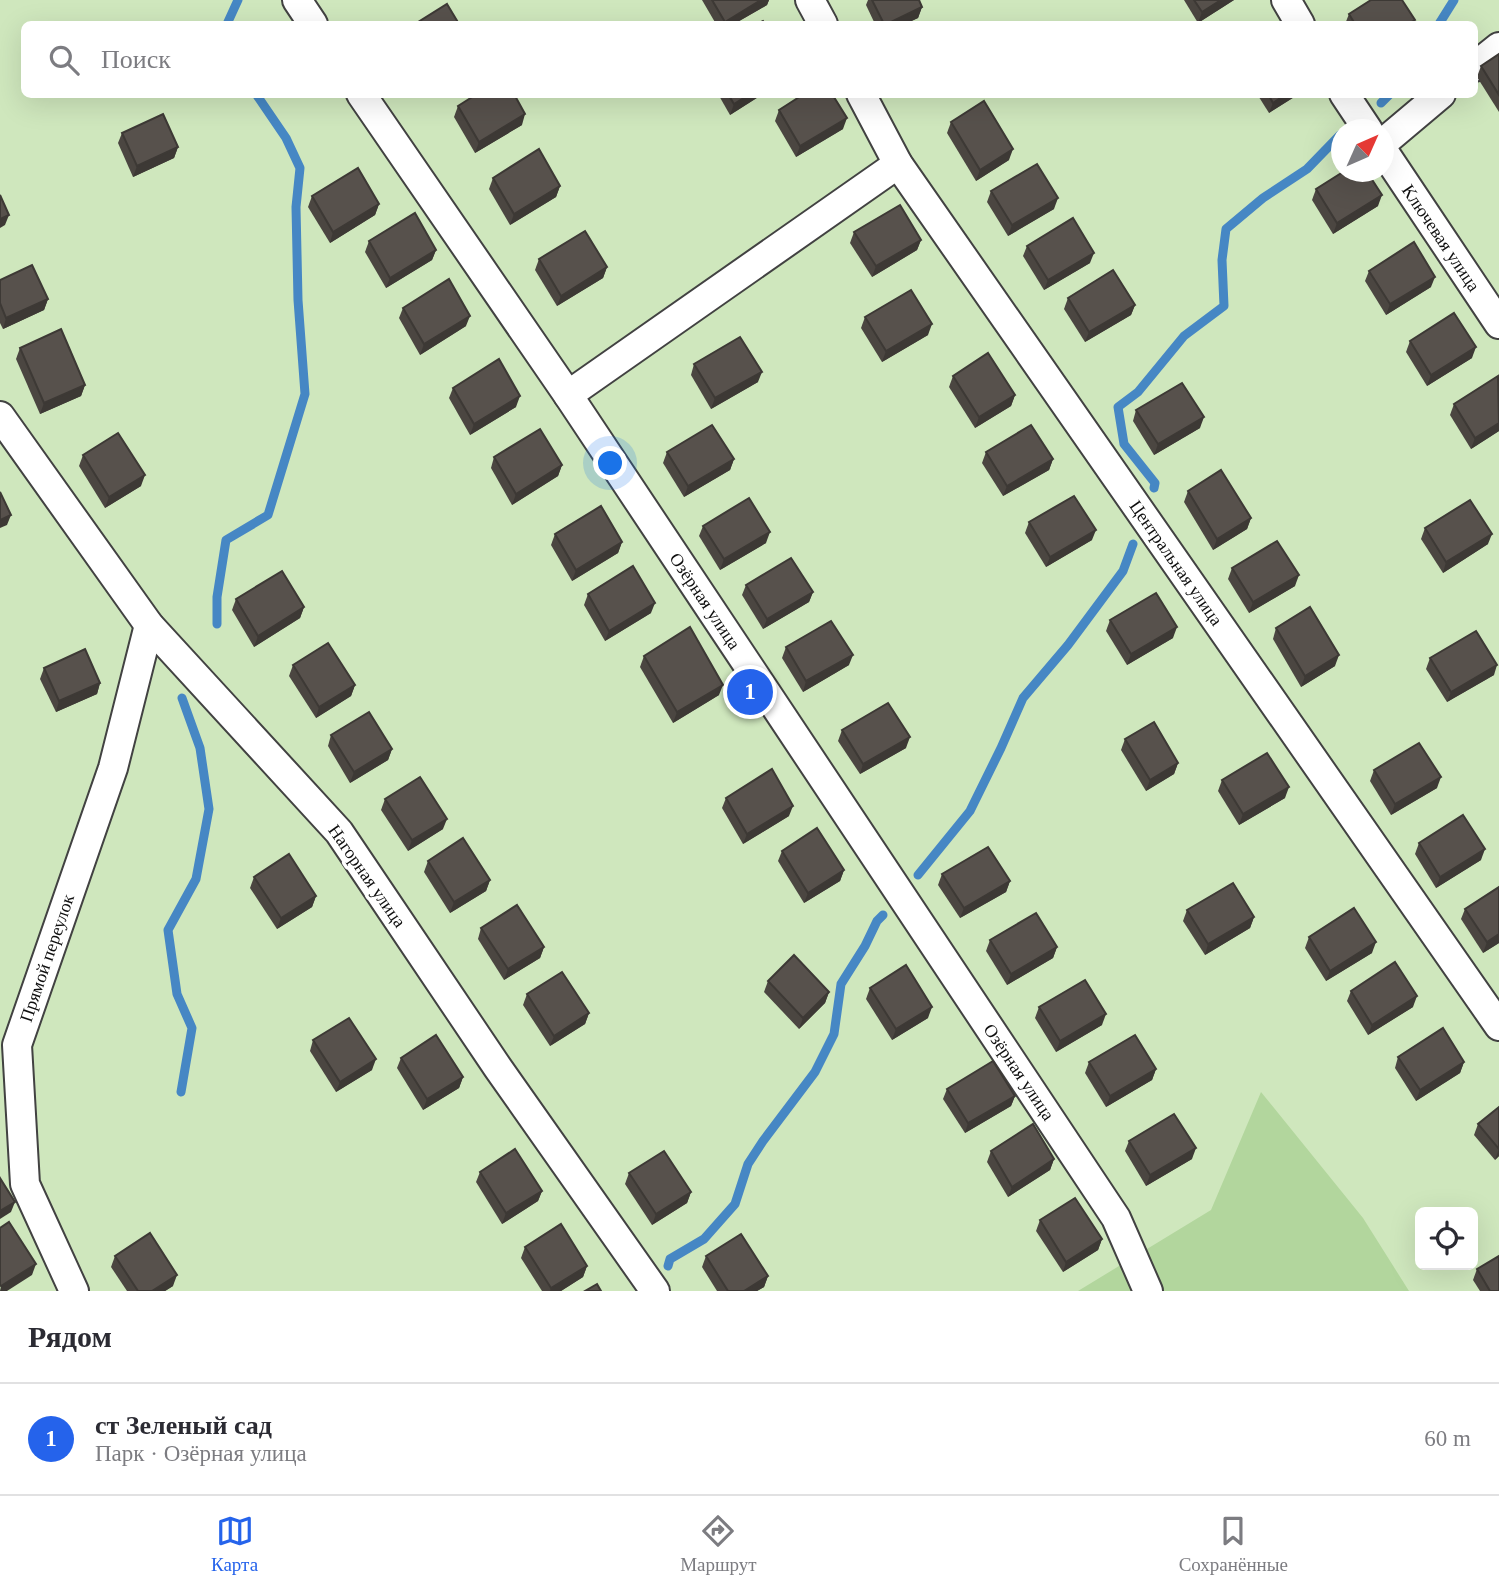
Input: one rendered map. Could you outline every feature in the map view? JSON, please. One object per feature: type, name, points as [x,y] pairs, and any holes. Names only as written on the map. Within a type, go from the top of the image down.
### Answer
[{"type":"street","points":[[297,0],[311,21]]},
{"type":"street","points":[[810,0],[821,21]]},
{"type":"street","points":[[1286,0],[1298,21]]},
{"type":"street","points":[[1478,64],[1499,47]]},
{"type":"street","name":"Озёрная улица","points":[[365,98],[568,395],[1116,1218],[1148,1291]]},
{"type":"street","name":"Центральная улица","points":[[863,98],[898,164],[1499,1026]]},
{"type":"street","points":[[1348,98],[1361,119]]},
{"type":"street","points":[[1394,134],[1436,98]]},
{"type":"street","points":[[568,395],[898,164]]},
{"type":"street","name":"Ключевая улица","points":[[1394,167],[1499,324]]},
{"type":"street","name":"Нагорная улица","points":[[0,416],[149,625],[339,832],[498,1068],[655,1291]]},
{"type":"street","name":"Прямой переулок","points":[[74,1291],[25,1184],[17,1045],[113,768],[149,625]]},
{"type":"green space","points":[[0,0],[1499,0],[1499,1291],[0,1291]]},
{"type":"green space","points":[[1261,1092],[1363,1218],[1409,1291],[1078,1291],[1211,1210]]},
{"type":"building","points":[[712,0],[761,0],[727,21]]},
{"type":"building","points":[[872,0],[919,0],[922,7],[893,21],[882,21]]},
{"type":"building","points":[[1194,0],[1221,0],[1202,12]]},
{"type":"building","points":[[1371,0],[1402,0],[1415,20],[1353,21],[1349,14]]},
{"type":"building","points":[[447,4],[457,21],[420,21]]},
{"type":"building","points":[[1499,54],[1499,95],[1481,66]]},
{"type":"building","points":[[471,98],[516,98],[525,114],[479,142],[458,106]]},
{"type":"building","points":[[730,98],[744,98],[734,104]]},
{"type":"building","points":[[798,98],[834,98],[847,118],[800,146],[779,110]]},
{"type":"building","points":[[984,101],[1013,149],[980,170],[951,122]]},
{"type":"building","points":[[163,114],[178,147],[137,166],[122,133]]},
{"type":"building","points":[[539,149],[560,186],[514,214],[493,178]]},
{"type":"building","points":[[1037,164],[1058,198],[1012,225],[991,191]]},
{"type":"building","points":[[358,168],[379,204],[333,232],[312,196]]},
{"type":"building","points":[[1331,180],[1331,182],[1374,182],[1382,195],[1337,223],[1316,189]]},
{"type":"building","points":[[0,195],[9,215],[0,219]]},
{"type":"building","points":[[900,205],[921,240],[876,266],[854,232]]},
{"type":"building","points":[[415,213],[436,250],[390,278],[369,241]]},
{"type":"building","points":[[1073,218],[1094,253],[1048,280],[1027,246]]},
{"type":"building","points":[[585,231],[607,267],[561,296],[539,259]]},
{"type":"building","points":[[1414,242],[1435,277],[1390,304],[1369,271]]},
{"type":"building","points":[[32,265],[48,299],[6,318],[0,303],[0,280]]},
{"type":"building","points":[[1113,270],[1135,305],[1089,332],[1068,298]]},
{"type":"building","points":[[449,279],[470,316],[424,344],[403,308]]},
{"type":"building","points":[[911,290],[932,324],[886,351],[865,317]]},
{"type":"building","points":[[1454,313],[1476,347],[1431,375],[1410,341]]},
{"type":"building","points":[[61,329],[85,385],[44,403],[20,348]]},
{"type":"building","points":[[740,337],[762,372],[715,398],[694,364]]},
{"type":"building","points":[[988,353],[1015,395],[979,417],[953,376]]},
{"type":"building","points":[[499,359],[520,396],[474,424],[453,388]]},
{"type":"building","points":[[1498,376],[1499,423],[1475,438],[1454,404]]},
{"type":"building","points":[[1182,383],[1204,417],[1158,444],[1136,410]]},
{"type":"building","points":[[712,425],[734,459],[688,486],[667,452]]},
{"type":"building","points":[[1031,425],[1053,459],[1007,486],[986,452]]},
{"type":"building","points":[[540,429],[562,465],[516,494],[494,457]]},
{"type":"building","points":[[118,433],[145,475],[109,497],[83,455]]},
{"type":"building","points":[[1221,470],[1251,518],[1217,539],[1188,491]]},
{"type":"building","points":[[0,492],[11,515],[0,520]]},
{"type":"building","points":[[1074,496],[1096,530],[1050,557],[1029,522]]},
{"type":"building","points":[[749,498],[770,532],[724,559],[703,526]]},
{"type":"building","points":[[1470,500],[1492,534],[1446,562],[1425,528]]},
{"type":"building","points":[[601,506],[622,542],[576,570],[555,534]]},
{"type":"building","points":[[1277,541],[1299,575],[1253,602],[1232,568]]},
{"type":"building","points":[[791,558],[813,592],[767,619],[746,585]]},
{"type":"building","points":[[633,566],[655,603],[609,631],[588,594]]},
{"type":"building","points":[[282,571],[304,607],[258,636],[236,599]]},
{"type":"building","points":[[1156,593],[1177,627],[1131,654],[1110,620]]},
{"type":"building","points":[[1310,607],[1339,655],[1305,676],[1276,628]]},
{"type":"building","points":[[831,621],[853,655],[806,681],[786,647]]},
{"type":"building","points":[[690,627],[723,685],[677,712],[644,656]]},
{"type":"building","points":[[1476,631],[1497,665],[1451,692],[1430,658]]},
{"type":"building","points":[[328,643],[355,685],[319,707],[293,665]]},
{"type":"building","points":[[85,649],[100,683],[59,701],[44,668]]},
{"type":"building","points":[[888,703],[910,737],[863,764],[842,730]]},
{"type":"building","points":[[369,712],[392,749],[354,772],[331,735]]},
{"type":"building","points":[[1154,722],[1178,763],[1150,780],[1125,739]]},
{"type":"building","points":[[1419,743],[1441,777],[1395,804],[1374,770]]},
{"type":"building","points":[[1267,753],[1289,787],[1243,814],[1222,780]]},
{"type":"building","points":[[772,769],[793,806],[747,834],[726,798]]},
{"type":"building","points":[[420,777],[447,819],[412,840],[385,799]]},
{"type":"building","points":[[1463,815],[1485,849],[1440,877],[1419,843]]},
{"type":"building","points":[[817,828],[844,870],[808,893],[782,851]]},
{"type":"building","points":[[463,838],[490,880],[454,902],[428,861]]},
{"type":"building","points":[[988,847],[1010,881],[964,908],[942,874]]},
{"type":"building","points":[[289,854],[316,896],[281,918],[254,877]]},
{"type":"building","points":[[1233,883],[1254,917],[1208,944],[1187,910]]},
{"type":"building","points":[[1499,887],[1499,934],[1487,942],[1465,909]]},
{"type":"building","points":[[517,905],[544,947],[508,969],[481,928]]},
{"type":"building","points":[[1354,908],[1376,942],[1330,971],[1309,937]]},
{"type":"building","points":[[1036,913],[1057,947],[1011,974],[990,940]]},
{"type":"building","points":[[794,955],[829,992],[803,1018],[768,981]]},
{"type":"building","points":[[1395,962],[1417,996],[1372,1025],[1351,991]]},
{"type":"building","points":[[906,965],[932,1007],[896,1029],[870,988]]},
{"type":"building","points":[[562,972],[589,1013],[554,1036],[527,994]]},
{"type":"building","points":[[1085,980],[1106,1014],[1060,1041],[1039,1007]]},
{"type":"building","points":[[349,1018],[376,1059],[340,1082],[313,1040]]},
{"type":"building","points":[[1443,1028],[1464,1062],[1420,1090],[1398,1057]]},
{"type":"building","points":[[436,1035],[463,1077],[427,1099],[401,1058]]},
{"type":"building","points":[[1135,1035],[1156,1069],[1110,1096],[1089,1062]]},
{"type":"building","points":[[993,1061],[1015,1096],[968,1123],[947,1089]]},
{"type":"building","points":[[1499,1107],[1499,1149],[1478,1124]]},
{"type":"building","points":[[1174,1114],[1196,1148],[1150,1175],[1129,1141]]},
{"type":"building","points":[[1033,1124],[1054,1159],[1012,1187],[991,1151]]},
{"type":"building","points":[[515,1149],[542,1191],[506,1213],[480,1172]]},
{"type":"building","points":[[664,1151],[691,1192],[656,1214],[629,1173]]},
{"type":"building","points":[[0,1178],[15,1202],[0,1211]]},
{"type":"building","points":[[1075,1198],[1102,1239],[1066,1262],[1040,1220]]},
{"type":"building","points":[[9,1222],[36,1264],[1,1286],[0,1228]]},
{"type":"building","points":[[561,1224],[587,1266],[551,1288],[525,1247]]},
{"type":"building","points":[[150,1233],[177,1275],[152,1291],[138,1291],[115,1256]]},
{"type":"building","points":[[741,1234],[768,1276],[744,1291],[728,1291],[706,1256]]},
{"type":"building","points":[[1499,1256],[1499,1291],[1490,1291],[1478,1268]]},
{"type":"building","points":[[597,1284],[601,1291],[585,1291]]},
{"type":"waterway","points":[[228,21],[238,0]]},
{"type":"waterway","points":[[1441,21],[1454,0]]},
{"type":"waterway","points":[[217,624],[217,597],[226,540],[268,515],[305,394],[298,300],[296,207],[300,168],[286,138],[259,98]]},
{"type":"waterway","points":[[1381,103],[1386,98]]},
{"type":"waterway","points":[[1154,488],[1155,483],[1124,444],[1118,407],[1138,392],[1184,336],[1224,306],[1222,260],[1226,229],[1263,198],[1307,169],[1331,144]]},
{"type":"waterway","points":[[918,875],[970,811],[1023,698],[1068,645],[1123,571],[1133,544]]},
{"type":"waterway","points":[[181,1092],[192,1028],[177,994],[168,930],[196,879],[209,809],[200,748],[182,698]]},
{"type":"waterway","points":[[668,1266],[670,1259],[704,1239],[735,1204],[748,1164],[815,1072],[834,1034],[841,984],[883,915]]},
{"type":"place","name":"ст Зеленый сад","points":[[750,692]]}]
